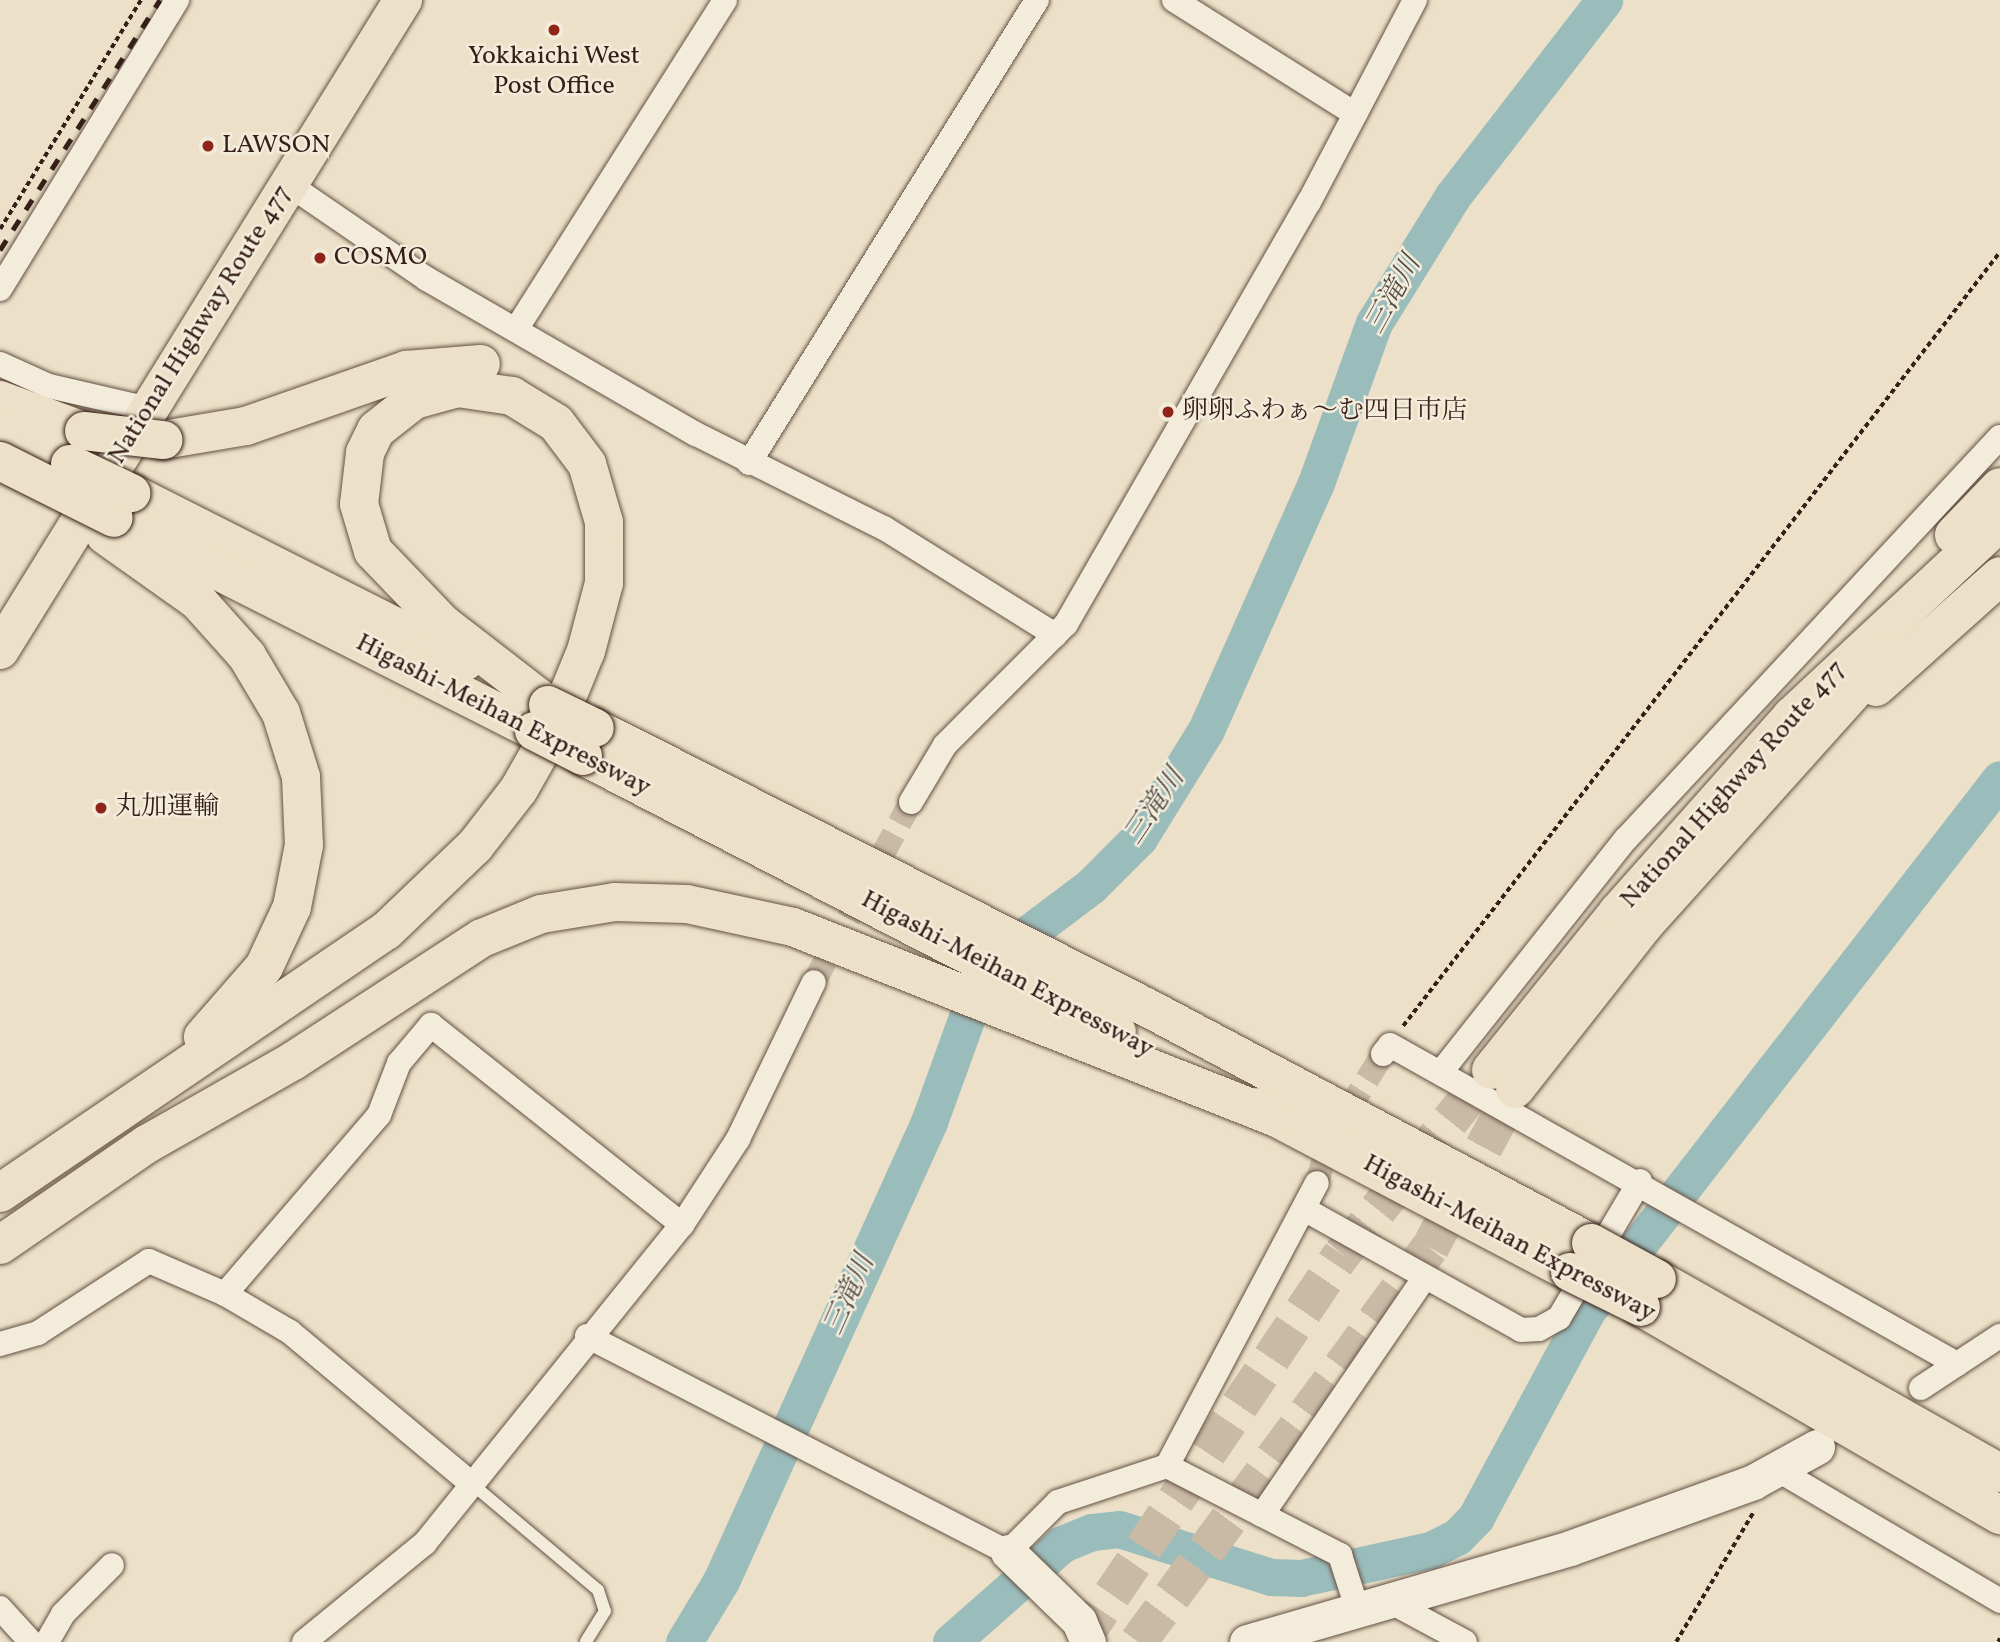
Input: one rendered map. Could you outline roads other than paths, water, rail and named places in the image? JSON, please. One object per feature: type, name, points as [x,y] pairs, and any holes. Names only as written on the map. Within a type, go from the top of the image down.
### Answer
[{"type":"highway","name":"National Highway Route 477","points":[[0,650],[156,425],[288,184],[403,0]]},
{"type":"highway","points":[[0,400],[77,447],[156,425],[246,426],[406,370],[469,362],[498,367],[550,389],[593,429],[620,482],[629,544],[622,608],[601,678],[572,744],[505,847],[442,914],[148,1143],[0,1245]]},
{"type":"highway","points":[[0,1193],[125,1104],[351,957],[417,904],[519,789],[573,685],[596,619],[606,549],[587,464],[556,423],[512,396],[458,388],[414,400],[376,430],[365,453],[359,504],[373,551],[442,623],[541,718]]},
{"type":"highway","name":"Higashi-Meihan Expressway","points":[[0,428],[77,447],[117,515]]},
{"type":"highway","name":"Higashi-Meihan Expressway","points":[[0,461],[589,742],[976,939],[1277,1118],[1581,1258]]},
{"type":"highway","points":[[0,469],[117,515],[247,656],[292,744],[304,812],[292,908],[264,967],[225,1017],[125,1104]]},
{"type":"highway","points":[[1792,716],[1813,681],[2000,487]]},
{"type":"highway","name":"National Highway Route 477","points":[[2000,522],[1792,716],[1618,912],[1503,1080],[1796,758],[1882,658],[2000,552]]},
{"type":"highway","points":[[1796,758],[2000,576]]},
{"type":"highway","points":[[148,1143],[293,1060],[482,938],[575,907],[651,902],[741,914],[793,926],[951,988],[1130,1033]]},
{"type":"highway","name":"Higashi-Meihan Expressway","points":[[1130,1033],[1581,1258],[2000,1473]]},
{"type":"highway","name":"Higashi-Meihan Expressway","points":[[1649,1293],[2000,1515]]},
{"type":"street","points":[[0,289],[177,0]]},
{"type":"street","points":[[517,328],[725,0]]},
{"type":"street","points":[[749,463],[1037,0]]},
{"type":"street","points":[[1174,0],[1355,114]]},
{"type":"street","points":[[911,802],[945,746],[1055,635],[1355,114],[1415,0]]},
{"type":"street","points":[[288,184],[427,279],[517,328],[749,463],[884,528],[1055,635]]},
{"type":"street","points":[[0,363],[49,386],[156,425]]},
{"type":"street","points":[[1441,1072],[1626,839],[2000,437]]},
{"type":"street","points":[[304,1642],[425,1543],[587,1336],[682,1225],[738,1139],[814,982]]},
{"type":"street","points":[[225,1294],[379,1115],[399,1063],[431,1025],[682,1225]]},
{"type":"street","points":[[1386,1049],[1441,1072],[1650,1186],[1684,1209],[1957,1364]]},
{"type":"street","points":[[1014,1557],[1058,1502],[1167,1466],[1317,1183]]},
{"type":"street","points":[[1304,1209],[1521,1330],[1539,1329],[1559,1318],[1650,1186]]},
{"type":"street","points":[[0,1344],[38,1333],[149,1261],[225,1294],[290,1332],[472,1484]]},
{"type":"street","points":[[1262,1515],[1425,1277]]},
{"type":"street","points":[[587,1336],[746,1421],[1014,1557],[1079,1621],[1088,1642]]},
{"type":"street","points":[[1921,1388],[2000,1336]]},
{"type":"street","points":[[1247,1642],[1366,1599],[1570,1548],[1778,1470],[1816,1447]]},
{"type":"street","points":[[1167,1466],[1340,1558],[1366,1599],[1465,1642]]},
{"type":"street","points":[[1778,1470],[2000,1601]]},
{"type":"street","points":[[47,1642],[63,1614],[112,1565]]},
{"type":"street","points":[[0,1608],[31,1642]]},
{"type":"lane","points":[[472,1484],[598,1590],[604,1611],[586,1642]]},
{"type":"waterway","name":"三滝川","points":[[684,1642],[721,1581],[929,1122],[970,1009],[1010,947],[1091,886],[1139,838],[1206,730],[1316,483],[1374,323],[1452,197],[1604,0]]},
{"type":"waterway","points":[[951,1642],[1062,1544],[1092,1532],[1119,1529],[1271,1577],[1301,1578],[1431,1550],[1457,1537],[1476,1517],[1587,1311],[2000,779]]},
{"type":"tunnel","points":[[814,982],[911,802]]},
{"type":"tunnel","points":[[1317,1183],[1329,1141],[1383,1054]]},
{"type":"tunnel","points":[[1080,1642],[1342,1254],[1491,1070]]},
{"type":"tunnel","points":[[1138,1642],[1430,1248],[1515,1089]]},
{"type":"railway","points":[[0,250],[160,0]]},
{"type":"place","name":"Yokkaichi West Post Office","points":[[554,30]]},
{"type":"place","name":"LAWSON","points":[[208,146]]},
{"type":"place","name":"COSMO","points":[[320,258]]},
{"type":"place","name":"卵卵ふわぁ～む四日市店","points":[[1168,412]]},
{"type":"place","name":"丸加運輸","points":[[101,808]]}]
